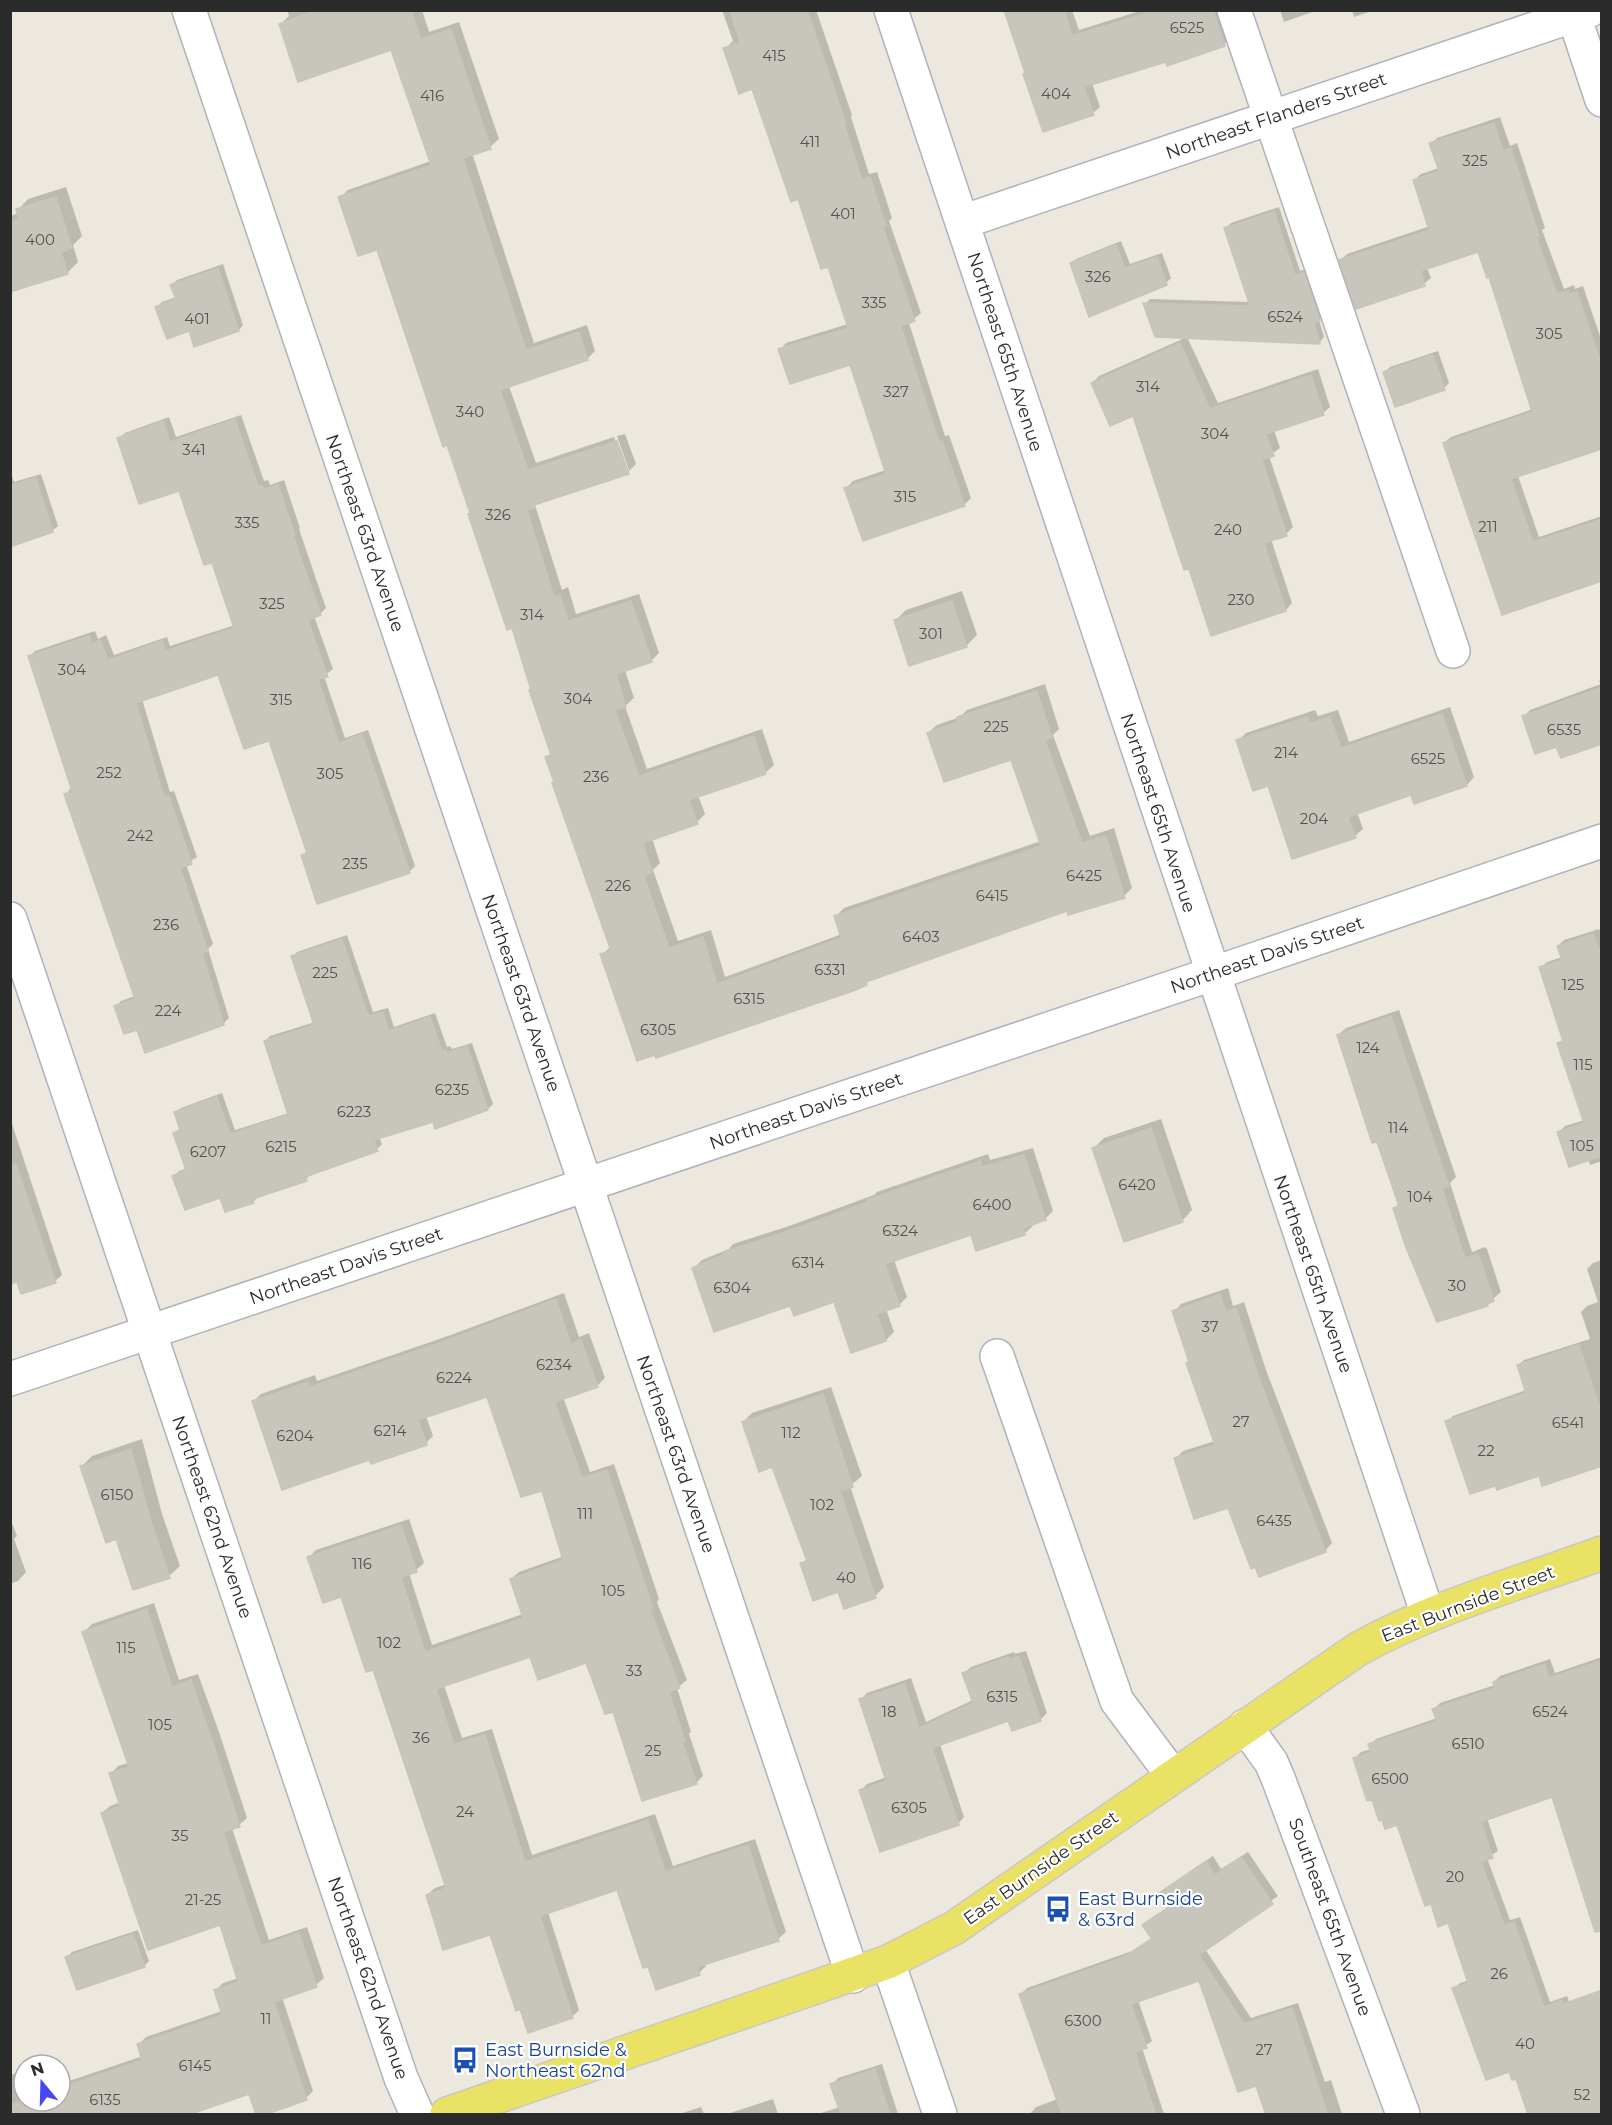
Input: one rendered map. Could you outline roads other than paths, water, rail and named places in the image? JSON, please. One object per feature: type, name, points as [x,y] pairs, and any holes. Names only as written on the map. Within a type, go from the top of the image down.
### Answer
[{"type":"main road","name":"East Burnside Street","points":[[447,2115],[888,1962],[954,1928],[1358,1649],[1428,1615],[1602,1553]]},
{"type":"street","name":"Northeast 63rd Avenue","points":[[189,10],[853,1976]]},
{"type":"street","name":"Northeast 65th Avenue","points":[[891,10],[1428,1615]]},
{"type":"street","points":[[1234,10],[1453,651]]},
{"type":"street","name":"Northeast Flanders Street","points":[[962,222],[1579,12]]},
{"type":"street","points":[[1579,12],[1602,100]]},
{"type":"street","name":"Northeast Davis Street","points":[[10,1379],[1212,974],[1602,840]]},
{"type":"street","name":"Northeast 62nd Avenue","points":[[10,919],[401,2078],[417,2115]]},
{"type":"street","points":[[997,1356],[1117,1701],[1173,1776]]},
{"type":"street","name":"Southeast 65th Avenue","points":[[1245,1726],[1271,1762],[1278,1778],[1403,2115]]},
{"type":"street","points":[[888,1962],[940,2115]]},
{"type":"place","name":"East Burnside & 63rd","points":[[1058,1909]]},
{"type":"place","name":"East Burnside & Northeast 62nd","points":[[465,2060]]}]
